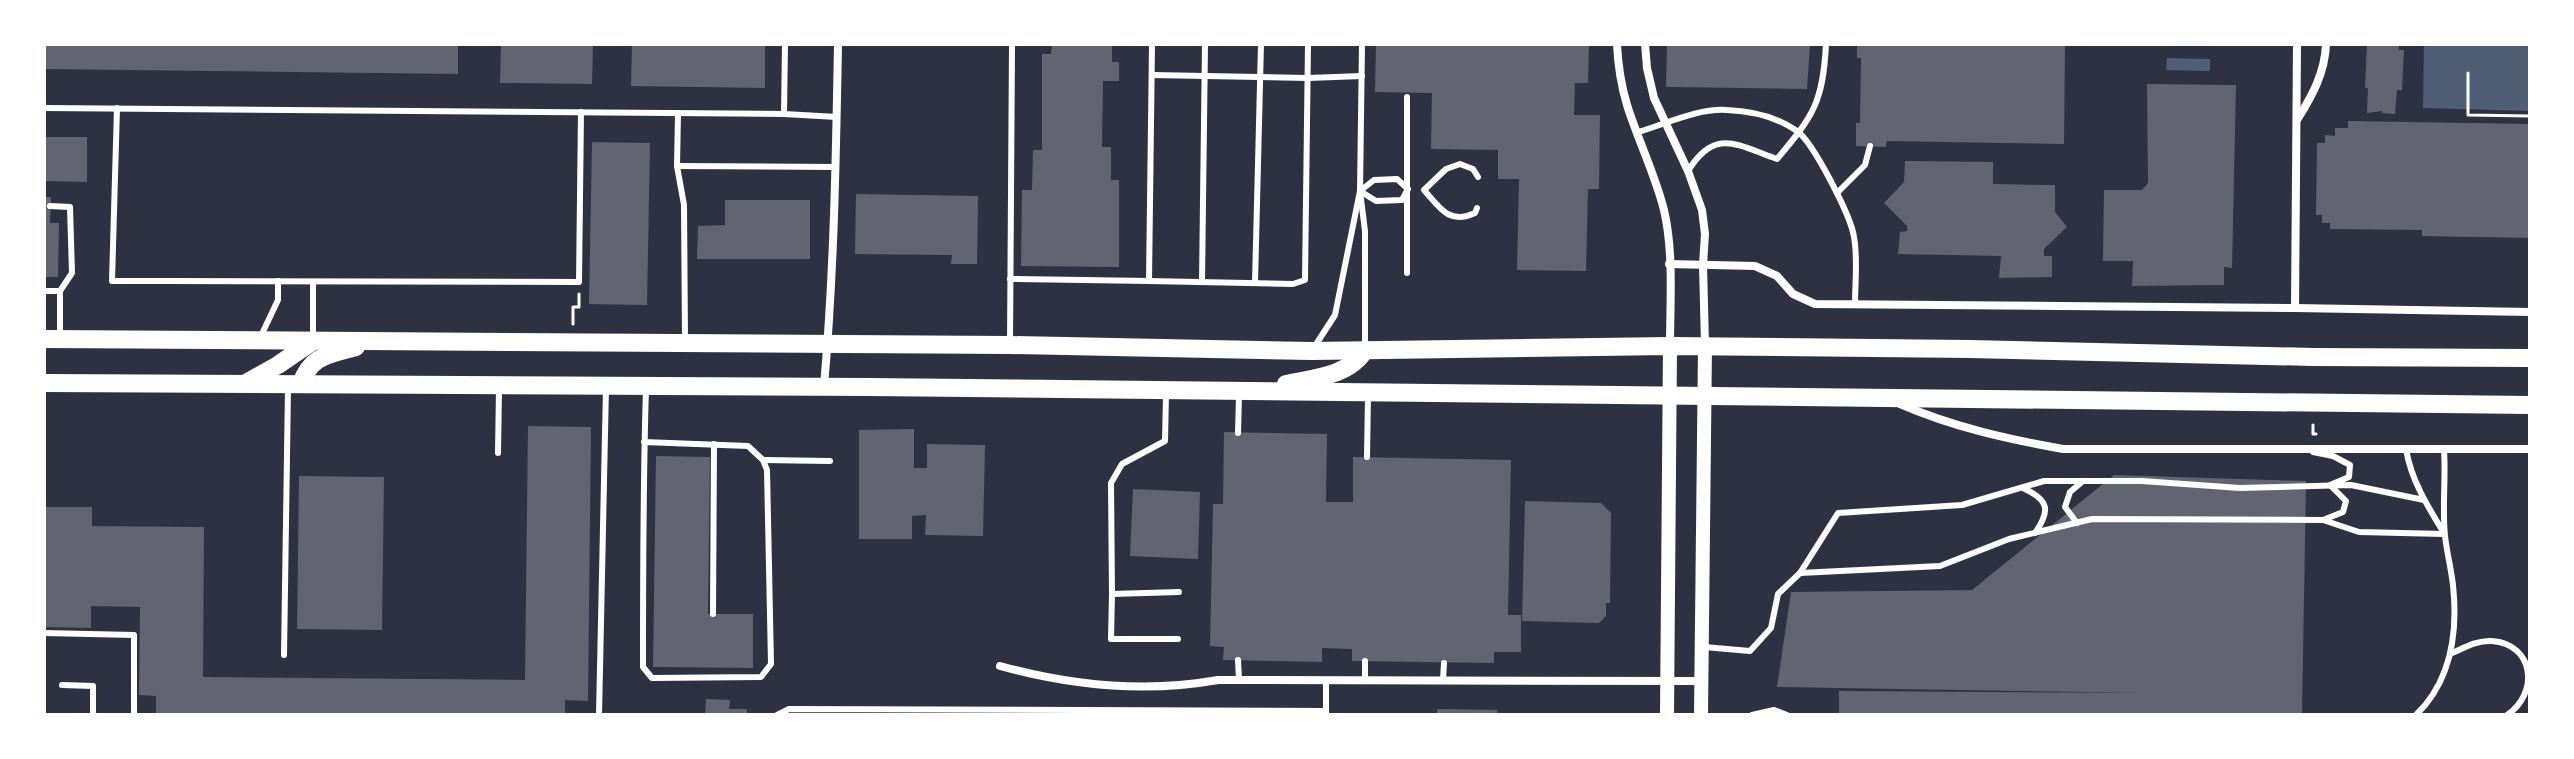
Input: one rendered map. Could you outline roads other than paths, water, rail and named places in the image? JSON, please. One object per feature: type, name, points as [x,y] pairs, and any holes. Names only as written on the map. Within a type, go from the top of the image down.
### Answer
[{"type":"main road","points":[[52,339],[1010,345],[1312,351],[1705,346],[2530,358]]},
{"type":"main road","points":[[244,384],[313,341]]},
{"type":"main road","points":[[295,384],[318,358],[374,341]]},
{"type":"main road","points":[[1245,391],[1330,375],[1359,360],[1365,350]]},
{"type":"main road","points":[[44,383],[824,386],[2530,405]]},
{"type":"street","points":[[824,386],[836,167],[838,44]]},
{"type":"street","points":[[1617,44],[1624,95],[1665,214],[1669,264],[1667,715]]},
{"type":"street","points":[[1645,44],[1654,98],[1688,171],[1702,210],[1705,234],[1701,715]]},
{"type":"street","points":[[2295,308],[2297,44]]},
{"type":"street","points":[[2297,120],[2313,94],[2325,60],[2326,44]]},
{"type":"street","points":[[1669,264],[1755,266],[1777,276],[1793,294],[1815,304],[2530,312]]},
{"type":"street","points":[[1885,398],[1951,424],[2063,449],[2530,449]]},
{"type":"street","points":[[1000,666],[1043,678],[1141,688],[1179,687],[1218,680],[1702,681]]},
{"type":"lane","points":[[784,114],[785,44]]},
{"type":"lane","points":[[1010,345],[1012,44]]},
{"type":"lane","points":[[1149,281],[1152,44]]},
{"type":"lane","points":[[1202,282],[1205,44]]},
{"type":"lane","points":[[1255,283],[1261,44]]},
{"type":"lane","points":[[1010,279],[1293,284],[1305,280],[1308,44]]},
{"type":"lane","points":[[1362,44],[1360,191],[1365,231],[1365,350]]},
{"type":"lane","points":[[1688,171],[1701,152],[1708,146],[1720,143],[1777,159],[1816,107],[1824,77],[1826,44]]},
{"type":"lane","points":[[1152,75],[1362,76]]},
{"type":"lane","points":[[1407,97],[1407,273]]},
{"type":"lane","points":[[44,108],[837,117]]},
{"type":"lane","points":[[117,108],[112,281],[579,282],[581,112]]},
{"type":"lane","points":[[1638,132],[1725,109],[1768,116],[1799,132],[1837,193],[1854,234],[1855,304]]},
{"type":"lane","points":[[678,113],[677,166],[684,205],[685,344]]},
{"type":"lane","points":[[1837,193],[1865,165],[1870,146]]},
{"type":"lane","points":[[1424,190],[1446,169],[1460,164],[1473,169],[1478,177]]},
{"type":"lane","points":[[677,166],[836,167]]},
{"type":"lane","points":[[1312,351],[1335,315],[1360,191],[1374,180],[1397,179],[1408,189],[1424,190],[1445,214],[1463,219],[1475,213],[1477,208]]},
{"type":"lane","points":[[1360,191],[1376,201],[1402,200],[1408,189]]},
{"type":"lane","points":[[50,206],[70,207],[72,273],[60,291],[52,339]]},
{"type":"lane","points":[[260,339],[278,300],[278,281]]},
{"type":"lane","points":[[313,282],[313,341]]},
{"type":"lane","points":[[44,291],[60,291]]},
{"type":"lane","points":[[284,655],[295,384]]},
{"type":"lane","points":[[498,453],[499,385]]},
{"type":"lane","points":[[599,715],[606,385]]},
{"type":"lane","points":[[644,442],[748,446],[763,460],[767,470],[771,664],[761,677],[652,678],[643,667],[644,442],[646,386]]},
{"type":"lane","points":[[1166,391],[1165,441],[1122,464],[1111,483],[1111,639],[1178,639]]},
{"type":"lane","points":[[1238,433],[1245,391]]},
{"type":"lane","points":[[1367,457],[1368,393]]},
{"type":"lane","points":[[713,614],[714,444]]},
{"type":"lane","points":[[2406,449],[2424,500],[2444,534]]},
{"type":"lane","points":[[2303,450],[2333,456],[2350,465],[2349,477],[2330,485]]},
{"type":"lane","points":[[2416,715],[2426,705],[2443,676],[2455,639],[2453,586],[2444,534],[2444,450]]},
{"type":"lane","points":[[763,460],[830,461]]},
{"type":"lane","points":[[1702,647],[1750,651],[1771,628],[1778,594],[1800,573],[1838,513],[1962,505],[2044,481],[2142,481],[2240,488],[2351,485],[2424,500]]},
{"type":"lane","points":[[2077,523],[2065,507],[2070,492],[2083,481]]},
{"type":"lane","points":[[2323,520],[2343,512],[2346,501],[2330,485]]},
{"type":"lane","points":[[2022,488],[2039,495],[2046,505],[2045,519],[2035,533]]},
{"type":"lane","points":[[1800,573],[1940,566],[2009,539],[2092,519],[2323,520],[2359,532],[2444,534]]},
{"type":"lane","points":[[1112,594],[1179,592]]},
{"type":"lane","points":[[44,633],[134,635],[134,715]]},
{"type":"lane","points":[[2450,654],[2476,642],[2492,641],[2508,644],[2520,653],[2527,666],[2529,682],[2524,699],[2507,715]]},
{"type":"lane","points":[[1238,660],[1239,680]]},
{"type":"lane","points":[[1365,661],[1365,680]]},
{"type":"lane","points":[[1443,680],[1444,663]]},
{"type":"lane","points":[[712,667],[712,677]]},
{"type":"lane","points":[[777,715],[789,709],[1326,713],[1326,680]]},
{"type":"lane","points":[[62,685],[93,686],[93,715]]},
{"type":"lane","points":[[1752,715],[1774,710],[1787,715]]},
{"type":"water","points":[[2424,44],[2530,44],[2530,111],[2423,108]]},
{"type":"water","points":[[2167,58],[2210,59],[2210,71],[2166,70]]}]
